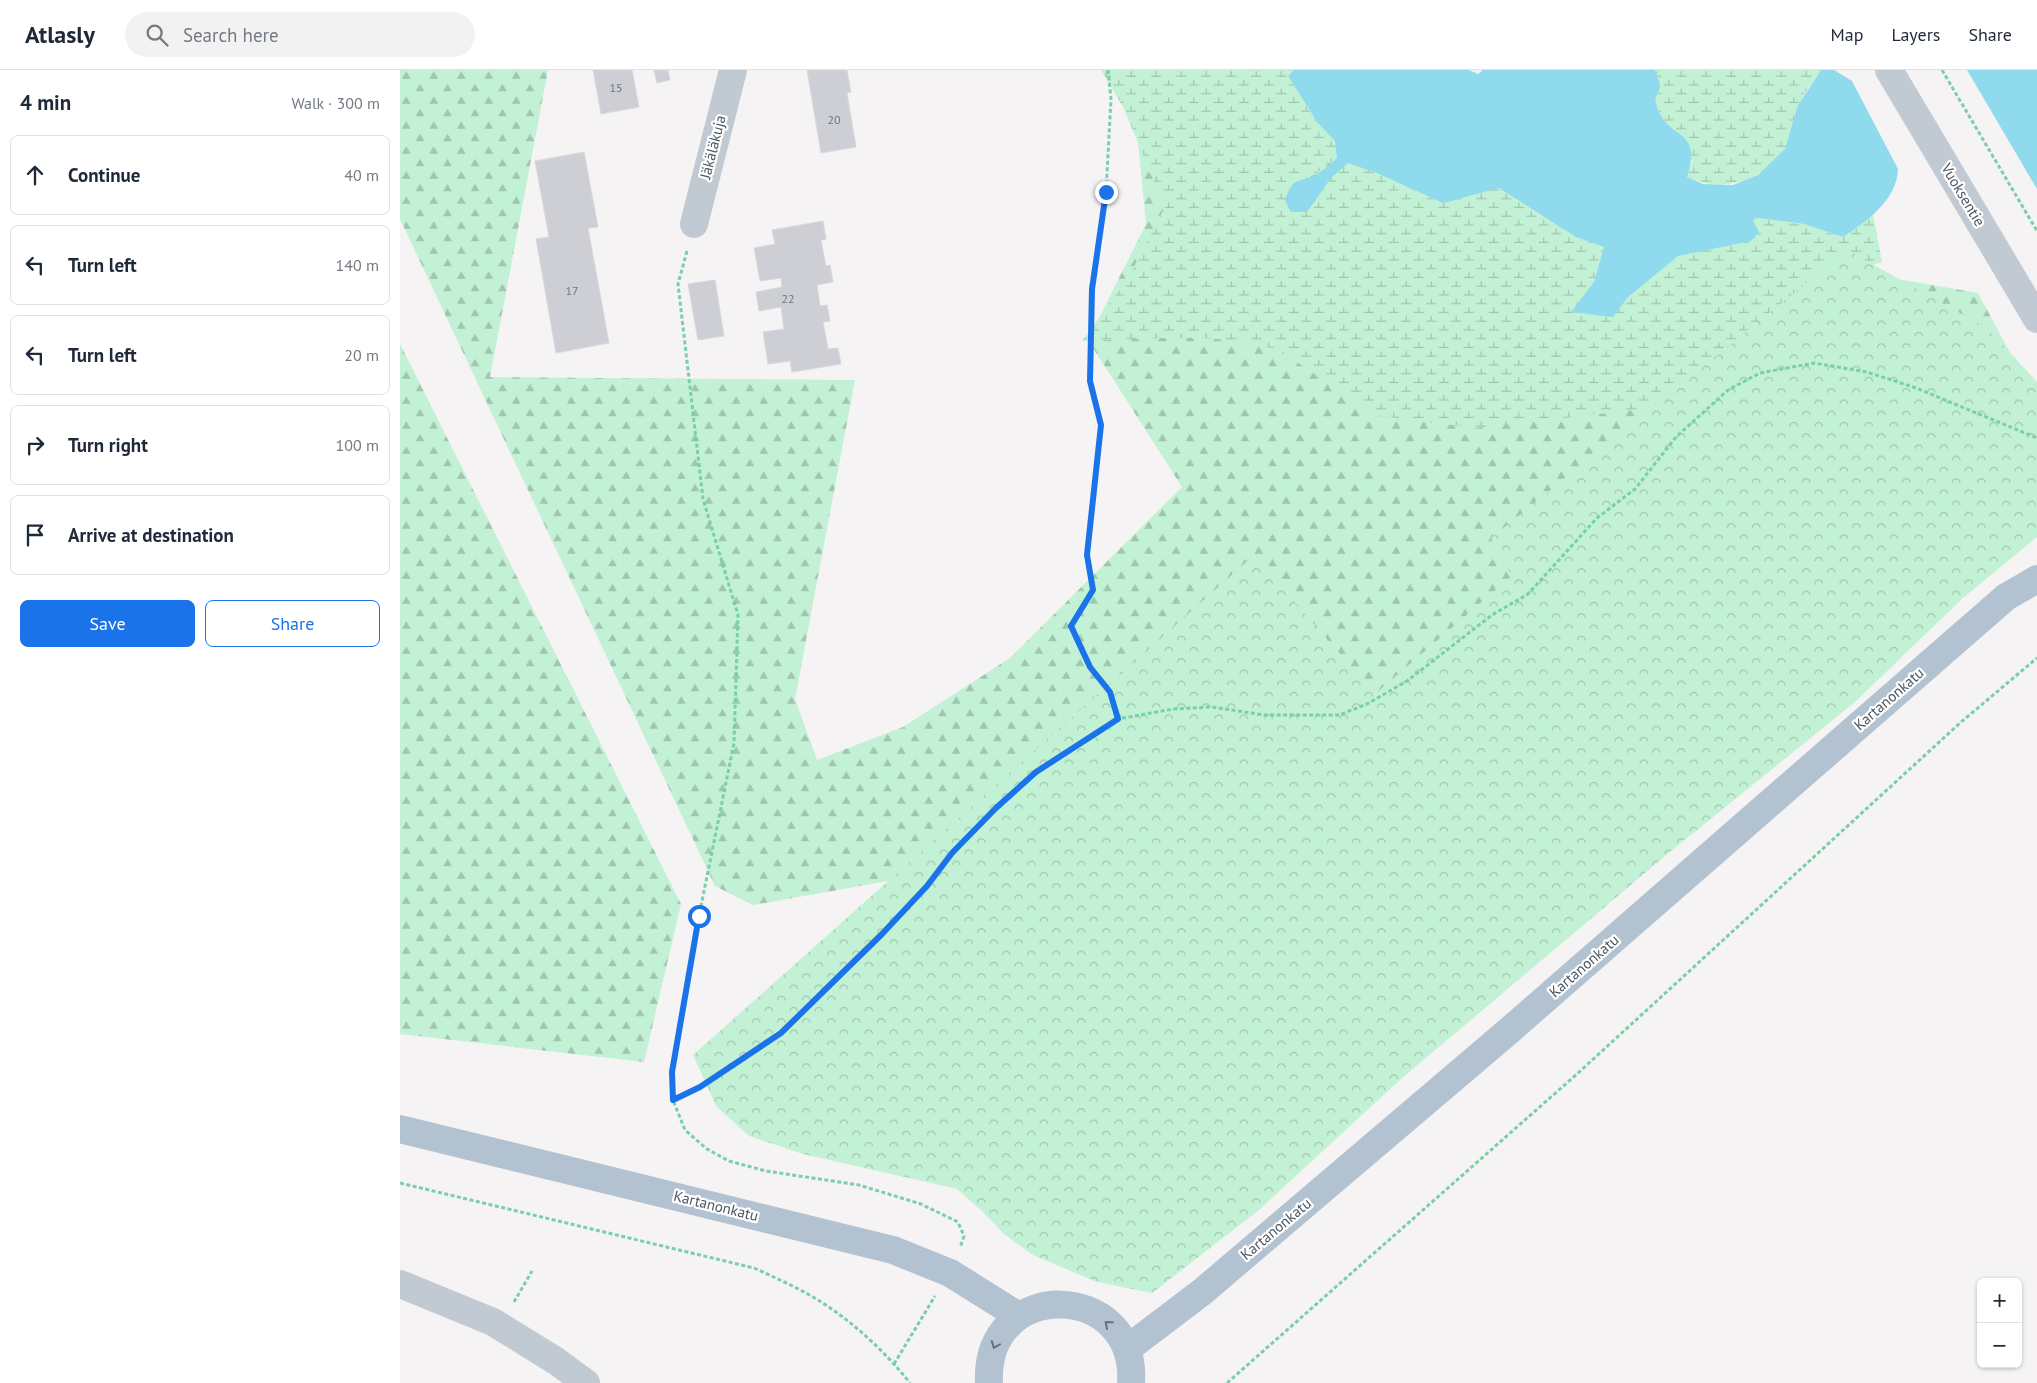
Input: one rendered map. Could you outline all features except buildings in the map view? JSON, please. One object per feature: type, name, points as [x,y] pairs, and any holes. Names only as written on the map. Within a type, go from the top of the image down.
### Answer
[{"type":"main road","name":"Kartanonkatu","points":[[1127,1349],[1202,1292],[1504,1036],[2006,597],[2037,579]]},
{"type":"main road","name":"Kartanonkatu","points":[[400,1129],[893,1250],[950,1273],[1019,1316]]},
{"type":"main road","points":[[988,1383],[988,1364],[998,1337],[1019,1316],[1043,1305],[1068,1304],[1093,1312],[1114,1327],[1127,1349],[1132,1370],[1131,1383]]},
{"type":"street","name":"Jäkäläkuja","points":[[694,224],[733,70]]},
{"type":"street","name":"Vuoksentie","points":[[1889,70],[2037,319]]},
{"type":"street","points":[[400,1284],[500,1326],[556,1361],[586,1383]]},
{"type":"path","points":[[1108,70],[1110,98],[1106,192],[1092,289],[1090,353],[1090,381],[1101,425],[1087,555],[1093,590],[1071,626],[1090,667],[1110,692],[1118,719]]},
{"type":"path","points":[[1942,70],[2037,231]]},
{"type":"path","points":[[694,224],[678,284],[678,293],[703,499],[738,615],[734,743],[699,916],[672,1072],[673,1100],[685,1130],[707,1149],[729,1161],[766,1171],[860,1185],[921,1204],[958,1222]]},
{"type":"path","points":[[673,1100],[700,1087],[781,1033],[882,934],[927,886],[952,853],[996,808],[1036,772],[1118,719],[1173,709],[1212,707],[1264,715],[1339,715],[1367,704],[1407,681],[1492,615],[1528,594],[1597,518],[1635,489],[1676,437],[1728,390],[1760,374],[1814,364],[1867,372],[1916,388],[2037,438]]},
{"type":"path","points":[[1227,1383],[1577,1074],[1960,723],[2037,658]]},
{"type":"path","points":[[400,1182],[754,1268],[807,1294],[856,1328],[894,1364],[910,1383]]},
{"type":"path","points":[[500,1326],[532,1270]]},
{"type":"green space","points":[[400,70],[548,70],[490,377],[855,380],[795,699],[817,760],[903,727],[1010,658],[1182,487],[1088,340],[1146,224],[1131,70],[1880,276],[1978,293],[2035,399],[1395,758],[977,828],[888,881],[753,905],[715,886],[400,219]]},
{"type":"green space","points":[[1101,70],[1294,70],[1288,76],[1317,122],[1335,141],[1337,158],[1314,175],[1303,178],[1307,212],[1331,178],[1348,163],[1377,173],[1443,203],[1499,188],[1576,237],[1604,247],[1594,282],[1572,312],[1613,317],[1628,297],[1678,256],[1751,241],[1753,220],[1758,218],[1804,224],[1843,237],[1873,214],[1882,262],[1873,265],[1847,251],[1652,408],[1475,428],[1374,415],[1281,351],[1257,344],[1208,338],[1082,341],[1128,278],[1165,207],[1123,107]]},
{"type":"green space","points":[[1655,70],[1821,70],[1805,92],[1798,106],[1789,140],[1775,161],[1764,170],[1740,182],[1713,184],[1686,177],[1692,161],[1681,135],[1663,122],[1655,102],[1660,85]]},
{"type":"green space","points":[[1847,250],[1987,328],[2037,382],[2037,537],[1963,598],[1855,702],[1671,851],[1401,1079],[1259,1210],[1152,1293],[1097,1282],[1033,1255],[1004,1234],[957,1189],[803,1154],[749,1136],[716,1106],[693,1055],[1254,555],[1375,694],[1512,576],[1491,538]]},
{"type":"green space","points":[[400,344],[681,904],[644,1062],[400,1034]]},
{"type":"water","points":[[1294,70],[1469,70],[1478,74],[1483,70],[1655,70],[1660,85],[1656,101],[1661,115],[1667,124],[1687,141],[1691,149],[1691,160],[1687,177],[1703,184],[1733,185],[1758,175],[1785,149],[1798,105],[1821,70],[1834,70],[1852,81],[1898,169],[1892,190],[1879,209],[1843,237],[1804,224],[1758,218],[1753,220],[1759,232],[1751,241],[1678,256],[1628,297],[1613,317],[1571,312],[1594,282],[1604,247],[1576,237],[1499,188],[1443,203],[1377,173],[1348,163],[1331,178],[1307,212],[1291,212],[1285,200],[1293,184],[1318,173],[1337,158],[1335,141],[1317,122],[1288,76]]},
{"type":"water","points":[[1967,70],[2037,70],[2037,189]]},
{"type":"route","points":[[699,916],[672,1072],[673,1100],[700,1087],[781,1033],[804,1008],[839,977],[882,934],[927,886],[952,853],[996,808],[1036,772],[1092,734],[1118,719],[1110,692],[1090,667],[1071,626],[1093,590],[1087,555],[1101,425],[1090,381],[1092,289],[1106,192]]}]
